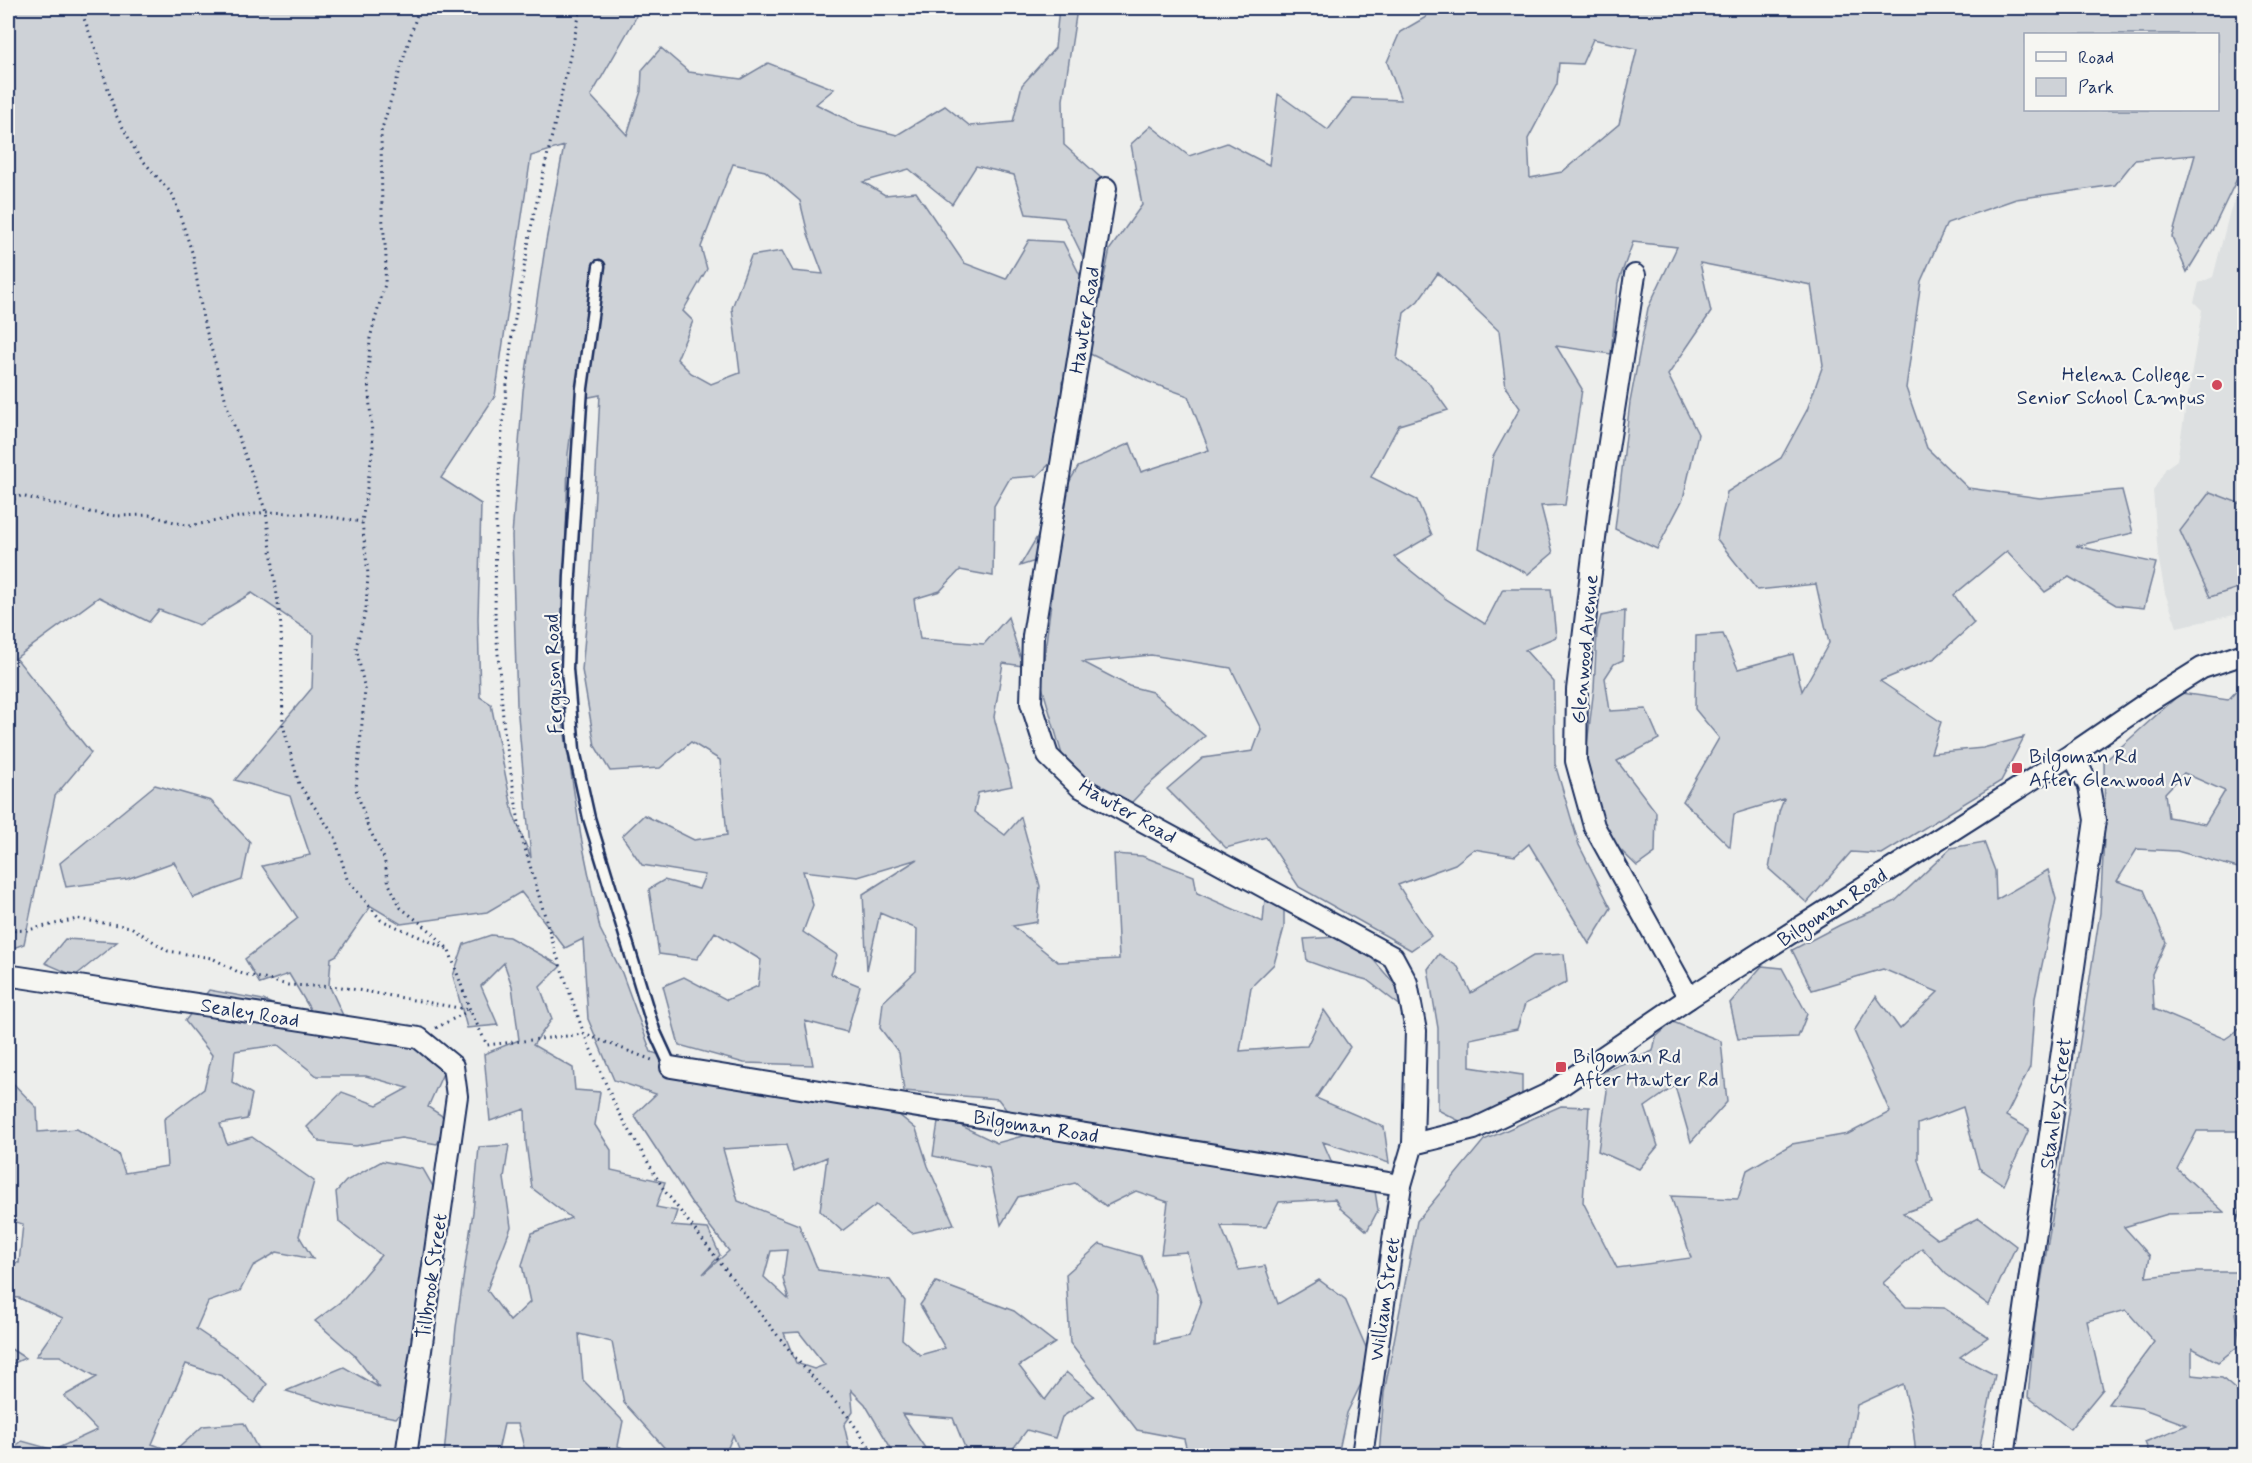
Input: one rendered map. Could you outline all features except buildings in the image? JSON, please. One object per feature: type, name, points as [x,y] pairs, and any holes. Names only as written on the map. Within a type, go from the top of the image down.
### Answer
[{"type":"street","name":"Hawter Road","points":[[1106,188],[1033,636],[1031,703],[1048,756],[1080,787],[1393,957],[1407,983],[1416,1031],[1413,1144]]},
{"type":"street","name":"Glenwood Avenue","points":[[1635,275],[1598,513],[1576,690],[1576,761],[1594,826],[1689,998]]},
{"type":"street","name":"Bilgoman Road","points":[[1413,1144],[1474,1129],[1550,1093],[1689,998],[2072,754],[2151,700],[2202,668],[2244,654]]},
{"type":"street","name":"Stanley Street","points":[[2004,1455],[2095,820],[2089,786],[2072,754]]},
{"type":"street","name":"Sealey Road","points":[[8,977],[419,1038]]},
{"type":"street","name":"Tillbrook Street","points":[[406,1455],[457,1096],[453,1066],[419,1038]]},
{"type":"street","name":"Bilgoman Road","points":[[672,1067],[1401,1185]]},
{"type":"street","name":"William Street","points":[[1362,1455],[1401,1185],[1413,1144]]},
{"type":"lane","name":"Ferguson Road","points":[[599,266],[582,388],[570,575],[567,669],[573,738],[589,818],[654,1030],[672,1067]]},
{"type":"path","points":[[80,8],[117,115],[138,155],[173,195],[193,255],[203,319],[229,412],[266,512],[281,626],[283,725],[299,784],[335,837],[347,879],[381,920],[449,950]]},
{"type":"path","points":[[419,8],[381,132],[385,284],[370,338],[368,380],[373,447],[362,522],[367,585],[366,609],[356,647],[365,690],[356,789],[368,827],[384,858],[389,884],[400,908],[432,932],[449,950],[470,1010],[487,1046],[584,1034],[672,1067]]},
{"type":"path","points":[[8,501],[21,496],[90,512],[116,516],[148,515],[189,526],[266,512],[313,514],[362,522]]},
{"type":"path","points":[[8,931],[28,930],[77,919],[131,927],[168,951],[212,958],[240,973],[288,985],[341,987],[470,1010]]},
{"type":"path","points":[[419,1038],[470,1010]]},
{"type":"shaded area","name":"Helena College - Senior School Campus","points":[[2244,177],[2244,613],[2177,627],[2165,593],[2158,556],[2153,491],[2166,468],[2177,460],[2202,310],[2194,302],[2199,283],[2213,277],[2230,211]]},
{"type":"green space","points":[[8,8],[638,8],[635,19],[591,96],[627,135],[641,91],[642,70],[661,48],[689,72],[741,79],[768,63],[834,89],[816,104],[858,125],[897,135],[945,106],[970,126],[1013,122],[1022,85],[1055,48],[1059,8],[1075,8],[1077,9],[1063,100],[1064,145],[1100,177],[1084,259],[1064,218],[1026,214],[1014,175],[976,166],[952,204],[909,169],[863,182],[885,195],[916,192],[964,263],[1006,279],[1029,240],[1063,242],[1083,281],[1084,352],[1062,382],[1061,453],[1037,476],[1010,478],[994,506],[993,576],[960,570],[940,591],[914,599],[920,639],[984,644],[1008,617],[1023,666],[1003,663],[994,717],[1012,786],[978,793],[974,812],[1005,835],[1021,817],[1040,886],[1037,922],[1013,926],[1058,962],[1119,959],[1114,854],[1142,856],[1194,876],[1197,893],[1263,922],[1266,887],[1284,906],[1284,928],[1274,964],[1251,987],[1240,1051],[1307,1046],[1324,1010],[1350,1047],[1316,1098],[1384,1127],[1389,1163],[1323,1142],[1333,1165],[1374,1185],[1378,1210],[1367,1231],[1341,1209],[1335,1199],[1279,1202],[1266,1227],[1221,1226],[1239,1270],[1265,1266],[1278,1304],[1319,1280],[1345,1299],[1372,1361],[1347,1413],[1338,1455],[1188,1455],[1184,1439],[1137,1430],[1070,1343],[1066,1274],[1100,1244],[1141,1256],[1156,1295],[1155,1344],[1189,1337],[1201,1303],[1187,1252],[1161,1254],[1168,1202],[1136,1191],[1106,1206],[1075,1183],[1018,1197],[1001,1225],[989,1168],[933,1156],[939,1115],[997,1143],[1026,1135],[998,1099],[904,1091],[899,1053],[880,1028],[883,1002],[916,971],[917,929],[880,913],[867,970],[863,894],[918,859],[858,877],[803,871],[813,905],[803,932],[837,955],[831,974],[860,986],[847,1032],[805,1021],[813,1065],[744,1063],[679,1045],[663,986],[684,977],[727,1000],[758,986],[761,960],[715,932],[697,959],[659,954],[649,889],[664,880],[699,889],[705,875],[642,865],[622,836],[644,815],[694,840],[727,835],[720,760],[691,742],[660,768],[610,771],[595,746],[582,670],[591,570],[600,395],[575,400],[568,454],[562,715],[581,837],[600,929],[622,973],[651,1052],[690,1065],[881,1100],[916,1129],[928,1166],[954,1224],[912,1233],[876,1205],[842,1231],[820,1211],[827,1157],[794,1171],[786,1145],[723,1149],[738,1201],[799,1225],[818,1270],[890,1280],[905,1301],[902,1339],[920,1355],[945,1348],[920,1305],[936,1282],[1014,1311],[1055,1343],[1019,1366],[1045,1400],[1066,1372],[1094,1396],[1062,1417],[1055,1438],[1027,1430],[1009,1454],[966,1450],[953,1418],[902,1414],[925,1448],[950,1452],[951,1455],[895,1455],[865,1404],[851,1390],[853,1412],[844,1425],[851,1455],[741,1455],[733,1435],[725,1455],[671,1455],[624,1403],[612,1342],[579,1334],[583,1380],[623,1421],[618,1446],[638,1455],[526,1455],[518,1424],[504,1424],[497,1455],[444,1455],[456,1327],[473,1212],[479,1147],[509,1145],[504,1178],[511,1227],[487,1290],[510,1321],[530,1302],[522,1265],[532,1233],[571,1218],[532,1188],[526,1143],[525,1109],[490,1121],[484,1054],[519,1040],[512,986],[504,963],[481,986],[498,1025],[467,1028],[453,976],[464,944],[491,935],[509,937],[561,966],[540,987],[552,1019],[533,1045],[573,1068],[575,1090],[600,1092],[595,1125],[611,1150],[611,1170],[665,1182],[656,1207],[677,1211],[672,1226],[708,1229],[720,1255],[703,1274],[729,1251],[691,1202],[634,1115],[656,1094],[614,1080],[588,1019],[583,939],[565,948],[521,892],[487,912],[401,924],[371,906],[337,955],[331,958],[329,985],[353,1037],[392,1022],[444,1071],[428,1107],[450,1121],[437,1144],[401,1138],[355,1146],[320,1142],[307,1127],[342,1092],[377,1105],[408,1088],[366,1076],[317,1076],[278,1045],[235,1051],[232,1082],[252,1094],[247,1119],[220,1124],[227,1144],[252,1137],[314,1181],[299,1236],[313,1259],[277,1252],[253,1266],[240,1291],[208,1302],[196,1329],[239,1358],[267,1384],[254,1403],[222,1376],[186,1364],[152,1444],[174,1452],[203,1426],[244,1423],[261,1455],[8,1455],[8,1452],[22,1441],[54,1450],[97,1430],[64,1396],[97,1377],[60,1356],[36,1356],[63,1318],[19,1298],[8,1297],[8,1262],[19,1263],[23,1224],[8,1220],[8,1078],[37,1108],[38,1132],[77,1129],[118,1154],[125,1173],[167,1166],[164,1119],[204,1089],[212,1055],[185,1021],[209,990],[263,1000],[319,1024],[289,974],[260,984],[245,959],[298,918],[262,866],[310,855],[290,796],[235,780],[312,688],[314,635],[252,593],[199,625],[159,610],[149,622],[99,597],[16,658],[91,753],[55,796],[24,944],[8,950]],"holes":[[[564,146],[546,241],[523,391],[512,536],[517,705],[531,858],[513,813],[491,704],[480,697],[478,619],[481,504],[441,478],[495,396],[531,156]],[[733,164],[765,171],[800,201],[808,234],[823,274],[793,271],[782,251],[751,256],[732,308],[740,373],[711,384],[691,373],[677,359],[693,321],[683,311],[707,269],[701,247]],[[787,1250],[783,1279],[789,1300],[764,1277],[771,1251]],[[799,1332],[825,1365],[814,1369],[796,1363],[784,1333]]]},
{"type":"green space","points":[[1426,8],[2244,8],[2244,164],[2212,231],[2187,272],[2172,237],[2195,155],[2135,160],[2115,185],[2016,199],[1947,223],[1921,281],[1906,388],[1927,448],[1968,488],[2040,498],[2122,490],[2133,533],[2076,546],[2156,563],[2144,608],[2116,605],[2069,577],[2045,592],[2007,551],[1954,595],[1974,623],[1935,658],[1880,681],[1941,722],[1931,753],[1983,748],[2024,737],[2001,781],[1882,854],[1851,852],[1807,903],[1769,869],[1779,812],[1784,799],[1734,814],[1730,847],[1683,801],[1719,738],[1695,709],[1696,636],[1723,634],[1738,669],[1793,654],[1802,691],[1829,643],[1816,584],[1757,590],[1717,539],[1727,492],[1781,458],[1807,410],[1823,365],[1811,285],[1700,263],[1711,312],[1668,375],[1698,434],[1683,499],[1657,549],[1615,529],[1630,402],[1648,308],[1677,247],[1633,242],[1618,283],[1611,354],[1556,346],[1582,389],[1565,505],[1541,506],[1553,553],[1528,574],[1479,548],[1493,457],[1520,408],[1506,388],[1499,331],[1438,273],[1418,301],[1404,313],[1397,359],[1428,382],[1448,410],[1399,425],[1371,477],[1417,500],[1432,535],[1394,557],[1446,599],[1485,624],[1503,589],[1551,589],[1556,637],[1525,650],[1554,682],[1555,764],[1579,845],[1611,908],[1589,944],[1529,844],[1515,856],[1474,849],[1455,864],[1398,885],[1431,936],[1411,950],[1299,887],[1266,837],[1226,848],[1167,789],[1203,758],[1253,751],[1261,729],[1231,668],[1151,655],[1083,662],[1129,686],[1152,692],[1205,736],[1146,787],[1119,816],[1068,775],[1041,683],[1057,554],[1020,566],[1078,467],[1130,443],[1141,472],[1209,450],[1188,396],[1149,382],[1088,353],[1110,249],[1142,205],[1131,144],[1151,126],[1189,156],[1227,143],[1269,165],[1278,94],[1328,130],[1352,98],[1401,100],[1387,62],[1400,32],[1426,17]],"holes":[[[1593,39],[1637,49],[1619,124],[1562,172],[1530,178],[1528,139],[1557,84],[1559,63],[1582,64]]]},
{"type":"green space","points":[[2210,492],[2244,505],[2244,586],[2210,597],[2180,531]]},
{"type":"green space","points":[[1625,611],[1623,660],[1614,664],[1605,678],[1610,711],[1646,709],[1659,739],[1617,761],[1656,812],[1655,853],[1637,866],[1599,829],[1585,761],[1594,688],[1597,631],[1601,616]]},
{"type":"green space","points":[[2244,683],[2244,867],[2238,868],[2177,851],[2137,849],[2117,881],[2144,890],[2166,942],[2152,974],[2154,1009],[2225,1039],[2244,1026],[2244,1200],[2237,1221],[2238,1131],[2197,1131],[2177,1169],[2224,1212],[2168,1214],[2124,1227],[2150,1256],[2146,1277],[2195,1272],[2244,1272],[2244,1303],[2235,1313],[2241,1344],[2218,1362],[2192,1348],[2192,1375],[2222,1378],[2244,1397],[2244,1455],[2150,1455],[2145,1442],[2187,1425],[2141,1408],[2108,1404],[2154,1342],[2126,1310],[2087,1321],[2103,1389],[2070,1429],[2028,1397],[2036,1311],[2100,913],[2105,819],[2104,762],[2181,693],[2228,700]],"holes":[[[2184,773],[2225,791],[2205,824],[2168,817],[2165,793]]]},
{"type":"green space","points":[[155,785],[211,801],[250,842],[242,880],[193,898],[174,862],[127,879],[66,887],[60,863]]},
{"type":"green space","points":[[1984,842],[1995,871],[1996,900],[2048,870],[2056,899],[2035,998],[2030,1067],[2006,1116],[2029,1129],[2004,1185],[1979,1168],[1963,1107],[1918,1124],[1918,1160],[1932,1203],[1903,1213],[1937,1239],[1979,1218],[2016,1246],[1989,1305],[1946,1274],[1922,1248],[1883,1283],[1906,1307],[1944,1308],[1988,1337],[1960,1357],[1995,1375],[1978,1455],[1916,1455],[1912,1419],[1903,1384],[1857,1405],[1848,1455],[1379,1455],[1384,1393],[1417,1221],[1484,1140],[1561,1106],[1589,1107],[1583,1202],[1617,1268],[1691,1258],[1671,1196],[1738,1199],[1747,1170],[1792,1144],[1848,1134],[1890,1112],[1854,1031],[1876,996],[1900,1029],[1938,992],[1883,969],[1812,990],[1792,950],[1840,925],[1894,902],[1951,848]]},
{"type":"green space","points":[[1353,936],[1396,986],[1411,1014],[1367,980],[1307,961],[1304,939]]},
{"type":"green space","points":[[65,939],[117,942],[75,976],[45,963]]},
{"type":"green space","points":[[1439,954],[1458,967],[1471,993],[1533,956],[1564,954],[1567,982],[1525,1004],[1517,1029],[1470,1039],[1470,1067],[1522,1075],[1522,1105],[1465,1124],[1438,1110],[1438,1028],[1428,969]]},
{"type":"green space","points":[[1762,966],[1782,968],[1807,1014],[1798,1037],[1738,1039],[1730,1003]]},
{"type":"green space","points":[[1673,1022],[1721,1041],[1727,1102],[1691,1142],[1675,1086],[1645,1107],[1658,1146],[1639,1169],[1598,1151],[1607,1091],[1600,1073],[1653,1051],[1656,1037]]},
{"type":"green space","points":[[382,1161],[423,1169],[439,1197],[429,1296],[411,1336],[422,1392],[396,1418],[338,1407],[286,1391],[344,1367],[380,1388],[354,1355],[315,1321],[344,1299],[381,1255],[339,1222],[336,1192],[346,1181]]},
{"type":"green space","points":[[8,1347],[25,1358],[8,1366]]},
{"type":"place","name":"Helena College - Senior School Campus","points":[[2217,385]]},
{"type":"place","name":"Bilgoman Rd After Glenwood Av","points":[[2017,768]]},
{"type":"place","name":"Bilgoman Rd After Hawter Rd","points":[[1561,1067]]}]
